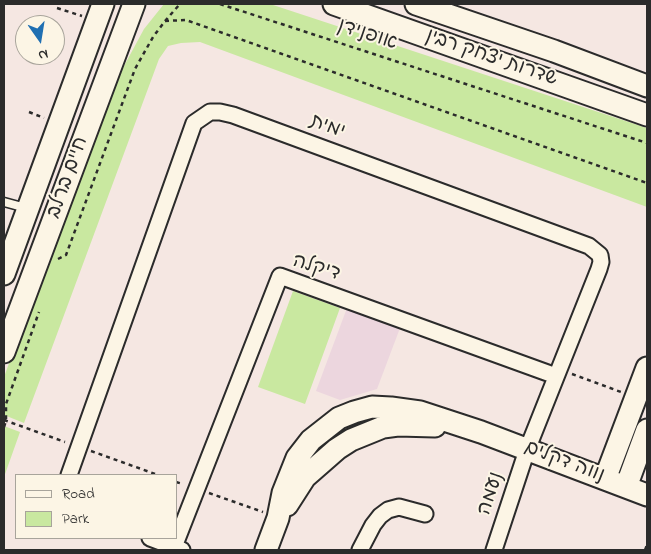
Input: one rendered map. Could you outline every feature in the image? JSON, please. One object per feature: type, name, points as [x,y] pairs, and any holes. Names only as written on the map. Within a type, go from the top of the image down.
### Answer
[{"type":"street","name":"חיים ברלב","points":[[4,352],[134,4]]},
{"type":"street","points":[[126,25],[142,4]]},
{"type":"street","name":"שדרות יצחק רבין","points":[[334,4],[647,115]]},
{"type":"street","name":"שדרות יצחק רבין","points":[[416,4],[554,51],[647,86]]},
{"type":"street","name":"חיים ברלב","points":[[4,274],[100,12]]},
{"type":"street","name":"ימית","points":[[69,474],[194,123],[210,112],[233,115],[589,246],[600,255],[599,269],[528,450]]},
{"type":"street","name":"דיקלה","points":[[178,548],[280,276],[557,372]]},
{"type":"street","points":[[605,479],[647,368]]},
{"type":"street","name":"נווה דקלים","points":[[266,550],[278,518],[306,477],[337,449],[364,434],[383,427],[426,425],[481,432],[647,495]]},
{"type":"street","points":[[626,487],[647,430]]},
{"type":"street","name":"נעמה","points":[[494,550],[528,450]]},
{"type":"street","points":[[360,550],[373,526],[380,516],[388,510],[399,507],[425,514]]},
{"type":"street","points":[[153,539],[178,548]]},
{"type":"lane","points":[[4,202],[28,208]]},
{"type":"path","points":[[55,268],[58,259],[66,255],[135,69],[165,21],[180,4]]},
{"type":"path","name":"אופנידן","points":[[220,4],[647,143]]},
{"type":"path","points":[[57,8],[100,12]]},
{"type":"path","points":[[165,21],[186,20],[647,183]]},
{"type":"path","points":[[4,427],[6,404],[40,310]]},
{"type":"path","points":[[557,372],[636,397]]},
{"type":"path","points":[[5,421],[155,474]]},
{"type":"path","points":[[220,497],[278,518]]},
{"type":"path","points":[[645,550],[647,545]]},
{"type":"shaded area","points":[[347,308],[400,328],[377,389],[340,400],[316,391]]},
{"type":"green space","points":[[164,4],[270,4],[647,128],[647,207],[200,42],[168,46],[159,59],[24,423],[4,415],[4,377],[104,103],[144,29]]},
{"type":"green space","points":[[293,291],[340,308],[305,404],[258,387]]},
{"type":"green space","points":[[4,426],[20,432],[4,477]]}]
